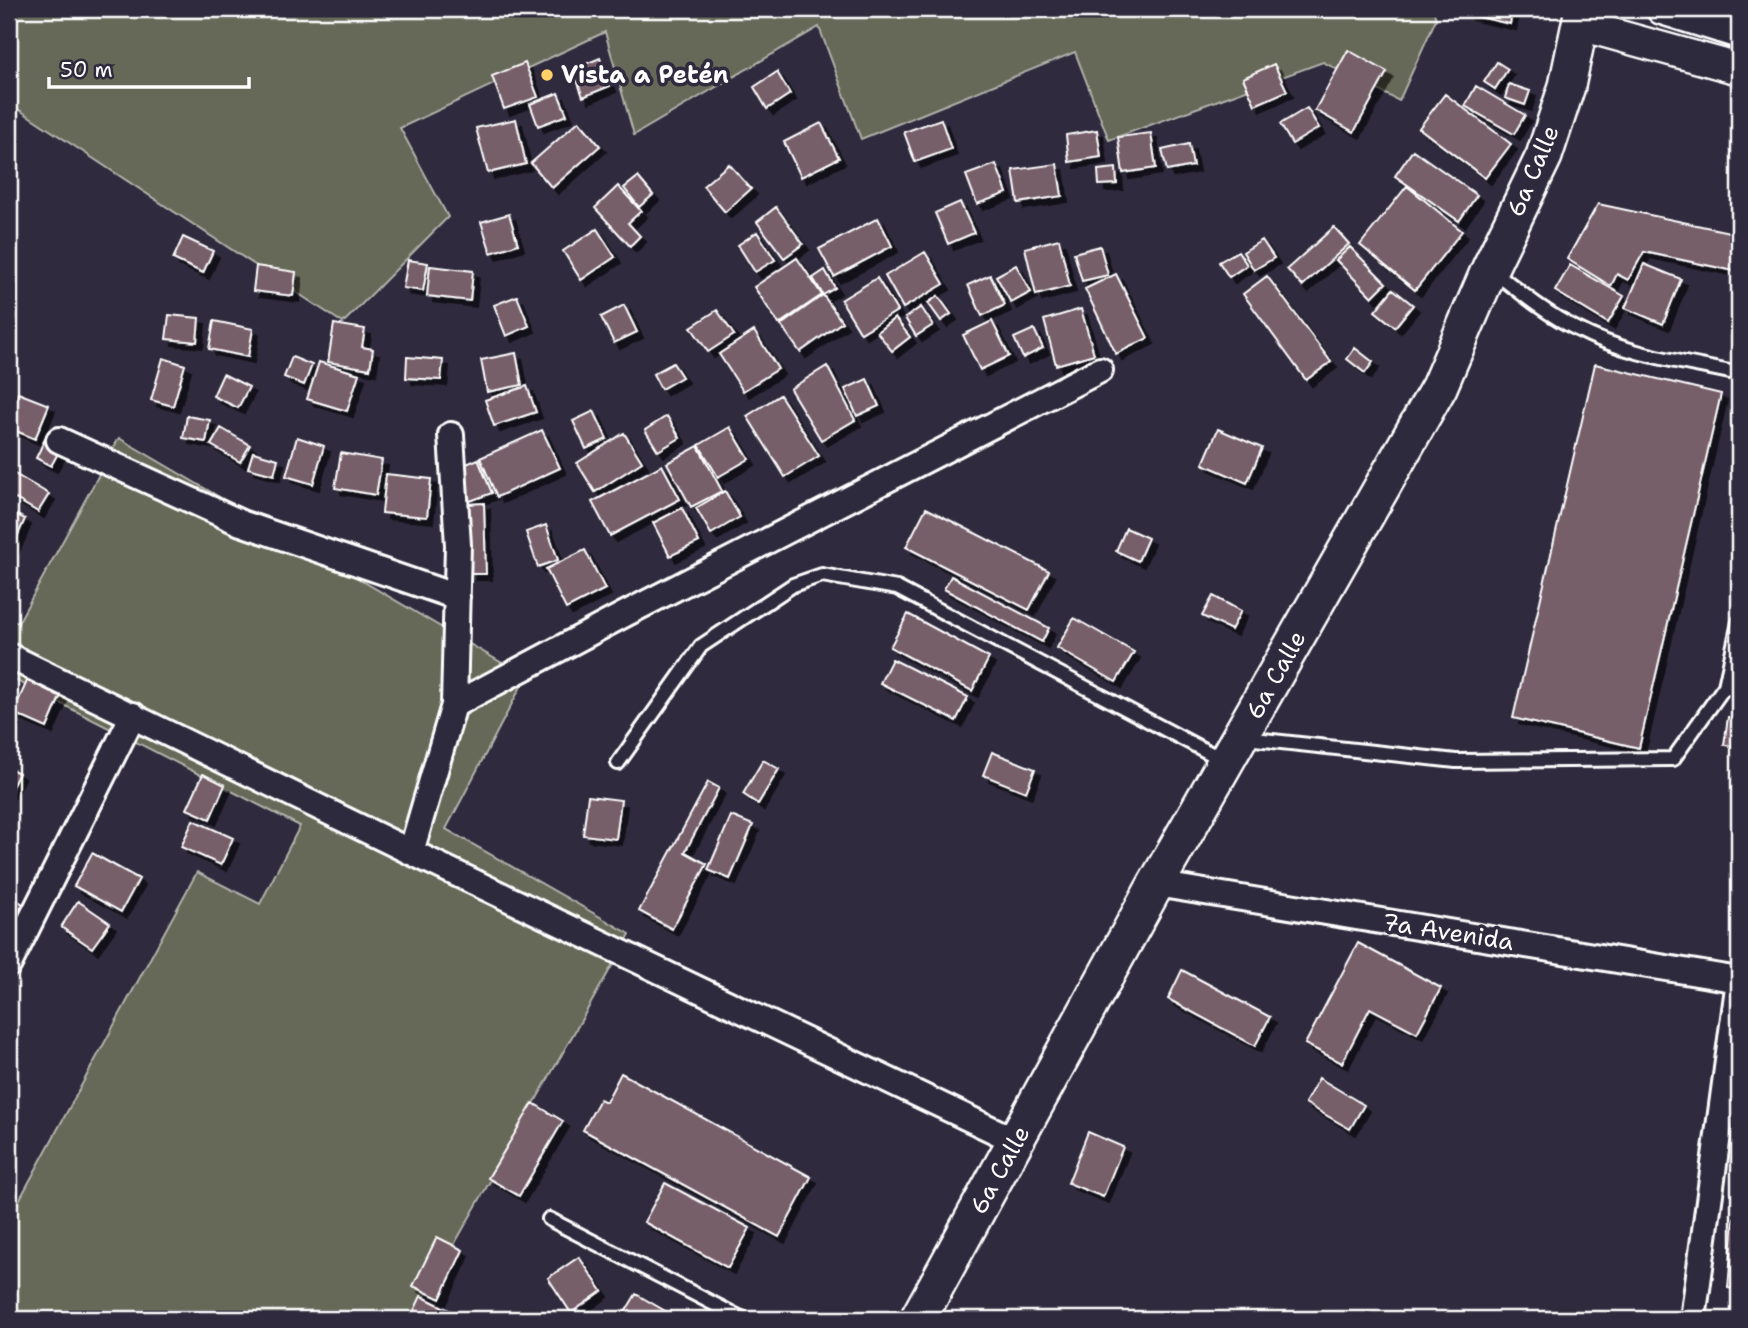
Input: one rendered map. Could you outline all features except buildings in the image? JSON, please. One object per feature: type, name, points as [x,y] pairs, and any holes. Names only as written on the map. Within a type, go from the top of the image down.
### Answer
[{"type":"main road","name":"6a Calle","points":[[918,1319],[1156,884],[1439,387],[1490,268],[1544,156],[1567,86],[1581,17]]},
{"type":"street","points":[[1662,9],[1739,33]]},
{"type":"street","points":[[1581,17],[1739,69]]},
{"type":"street","points":[[454,705],[1100,370]]},
{"type":"street","points":[[411,852],[454,705],[458,545],[451,435]]},
{"type":"street","points":[[59,440],[241,523],[457,597]]},
{"type":"street","points":[[9,656],[411,852],[1016,1141]]},
{"type":"street","points":[[9,964],[133,715]]},
{"type":"street","name":"7a Avenida","points":[[1156,884],[1739,980]]},
{"type":"street","points":[[1693,1319],[1739,980]]},
{"type":"lane","points":[[1490,268],[1532,301],[1577,330],[1624,348],[1739,374]]},
{"type":"lane","points":[[618,763],[701,646],[793,585],[822,575],[897,587],[1234,750],[1456,761],[1673,759],[1725,686],[1739,622]]},
{"type":"lane","points":[[1725,686],[1739,691]]},
{"type":"lane","points":[[548,1219],[743,1319]]},
{"type":"green space","points":[[9,9],[1433,9],[1436,19],[1399,101],[1323,62],[1109,140],[1075,52],[861,139],[819,27],[634,135],[605,32],[400,128],[448,217],[343,323],[9,103]]},
{"type":"green space","points":[[119,438],[526,677],[446,829],[630,934],[412,1319],[9,1319],[9,1219],[197,872],[260,904],[300,826],[9,677],[9,619],[18,623]]},
{"type":"place","name":"Vista a Petén","points":[[547,75]]}]
